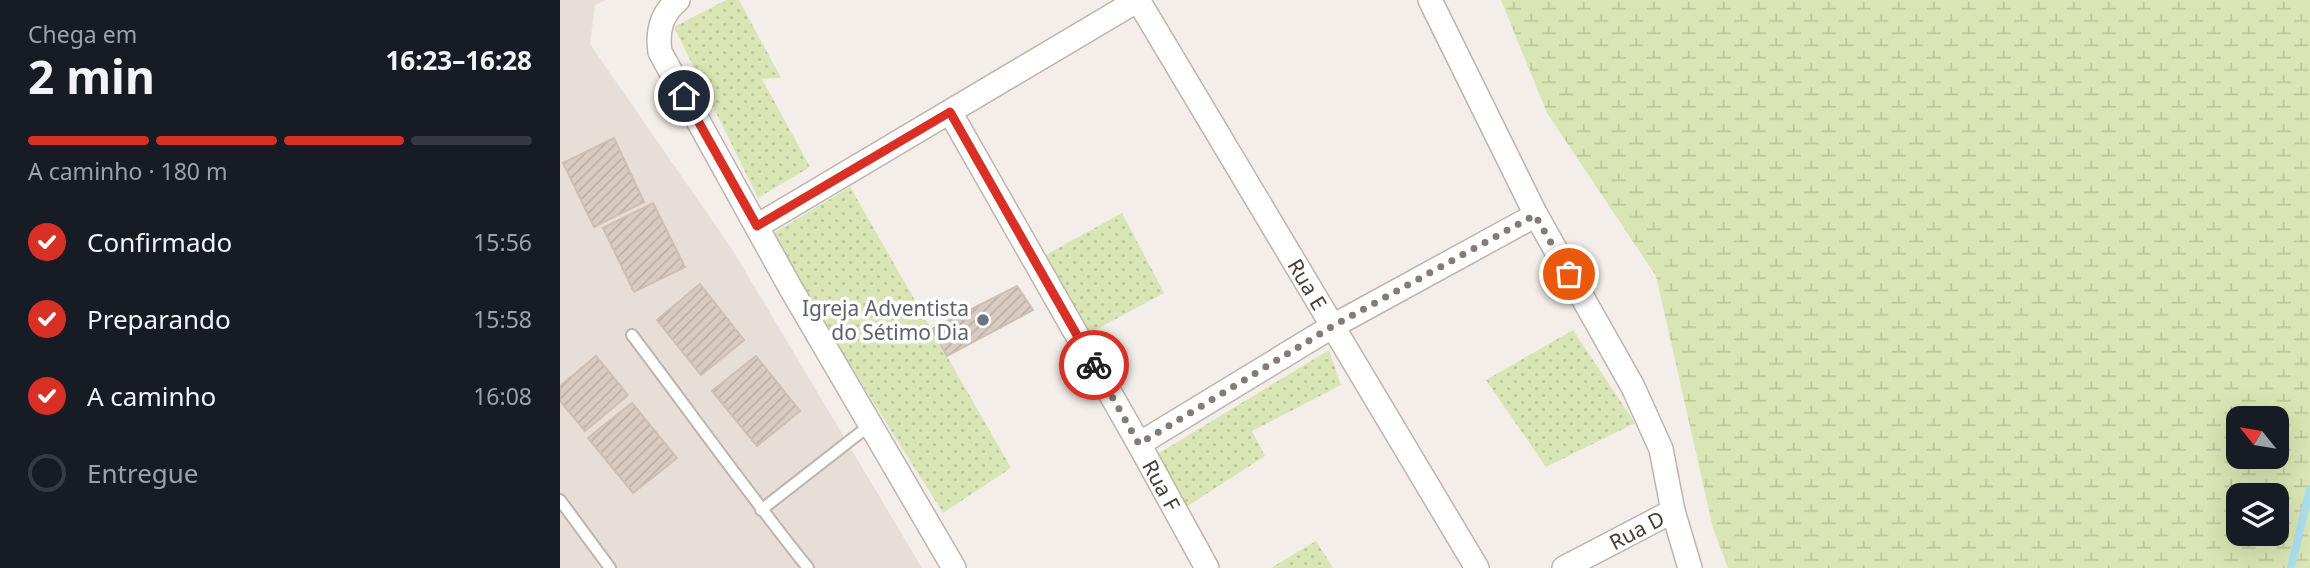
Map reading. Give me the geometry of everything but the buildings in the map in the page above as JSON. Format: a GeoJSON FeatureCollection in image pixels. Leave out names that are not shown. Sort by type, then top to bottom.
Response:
{"type":"FeatureCollection","features":[{"type":"Feature","properties":{"kind":"street"},"geometry":{"type":"LineString","coordinates":[[678,0],[669,7],[661,21],[658,37],[660,52],[870,425],[954,568]]}},
{"type":"Feature","properties":{"kind":"street"},"geometry":{"type":"LineString","coordinates":[[757,226],[1138,0]]}},
{"type":"Feature","properties":{"kind":"street","name":"Rua E"},"geometry":{"type":"LineString","coordinates":[[1138,0],[1477,568]]}},
{"type":"Feature","properties":{"kind":"street"},"geometry":{"type":"LineString","coordinates":[[1430,0],[1535,215],[1633,387],[1661,449],[1673,511],[1690,568]]}},
{"type":"Feature","properties":{"kind":"street","name":"Rua F"},"geometry":{"type":"LineString","coordinates":[[950,112],[1207,568]]}},
{"type":"Feature","properties":{"kind":"street"},"geometry":{"type":"LineString","coordinates":[[1139,444],[1333,326],[1535,215]]}},
{"type":"Feature","properties":{"kind":"street","name":"Rua D"},"geometry":{"type":"LineString","coordinates":[[1564,568],[1673,511]]}},
{"type":"Feature","properties":{"kind":"lane"},"geometry":{"type":"LineString","coordinates":[[632,335],[761,510],[808,568]]}},
{"type":"Feature","properties":{"kind":"lane"},"geometry":{"type":"LineString","coordinates":[[761,510],[870,425]]}},
{"type":"Feature","properties":{"kind":"lane"},"geometry":{"type":"LineString","coordinates":[[560,500],[610,568]]}},
{"type":"Feature","properties":{"kind":"shaded area"},"geometry":{"type":"Polygon","coordinates":[[[560,0],[606,0],[595,5],[590,44],[732,249],[922,568],[560,568],[560,0]]]}},
{"type":"Feature","properties":{"kind":"green space"},"geometry":{"type":"Polygon","coordinates":[[[726,0],[739,0],[781,78],[762,79],[810,167],[758,198],[674,27],[726,0]]]}},
{"type":"Feature","properties":{"kind":"green space"},"geometry":{"type":"Polygon","coordinates":[[[1501,0],[2310,0],[2310,568],[1728,568],[1713,528],[1656,276],[1547,113],[1501,0]]]}},
{"type":"Feature","properties":{"kind":"green space"},"geometry":{"type":"Polygon","coordinates":[[[850,187],[1011,468],[943,513],[769,236],[850,187]]]}},
{"type":"Feature","properties":{"kind":"green space"},"geometry":{"type":"Polygon","coordinates":[[[1122,213],[1164,293],[1084,336],[1042,257],[1122,213]]]}},
{"type":"Feature","properties":{"kind":"green space"},"geometry":{"type":"Polygon","coordinates":[[[1573,330],[1635,423],[1546,467],[1486,380],[1573,330]]]}},
{"type":"Feature","properties":{"kind":"green space"},"geometry":{"type":"Polygon","coordinates":[[[1329,350],[1341,385],[1252,431],[1265,456],[1186,507],[1156,455],[1329,350]]]}},
{"type":"Feature","properties":{"kind":"green space"},"geometry":{"type":"Polygon","coordinates":[[[1316,541],[1333,568],[1271,568],[1316,541]]]}},
{"type":"Feature","properties":{"kind":"waterway"},"geometry":{"type":"LineString","coordinates":[[2291,568],[2310,489]]}},
{"type":"Feature","properties":{"kind":"way so far"},"geometry":{"type":"LineString","coordinates":[[1094,365],[1139,444],[1333,326],[1535,215],[1569,274]]}},
{"type":"Feature","properties":{"kind":"place","name":"Igreja Adventista do Sétimo Dia"},"geometry":{"type":"Point","coordinates":[983,320]}},
{"type":"Feature","properties":{"kind":"route"},"geometry":{"type":"LineString","coordinates":[[684,96],[757,226],[950,112],[1094,365]]}}]}
